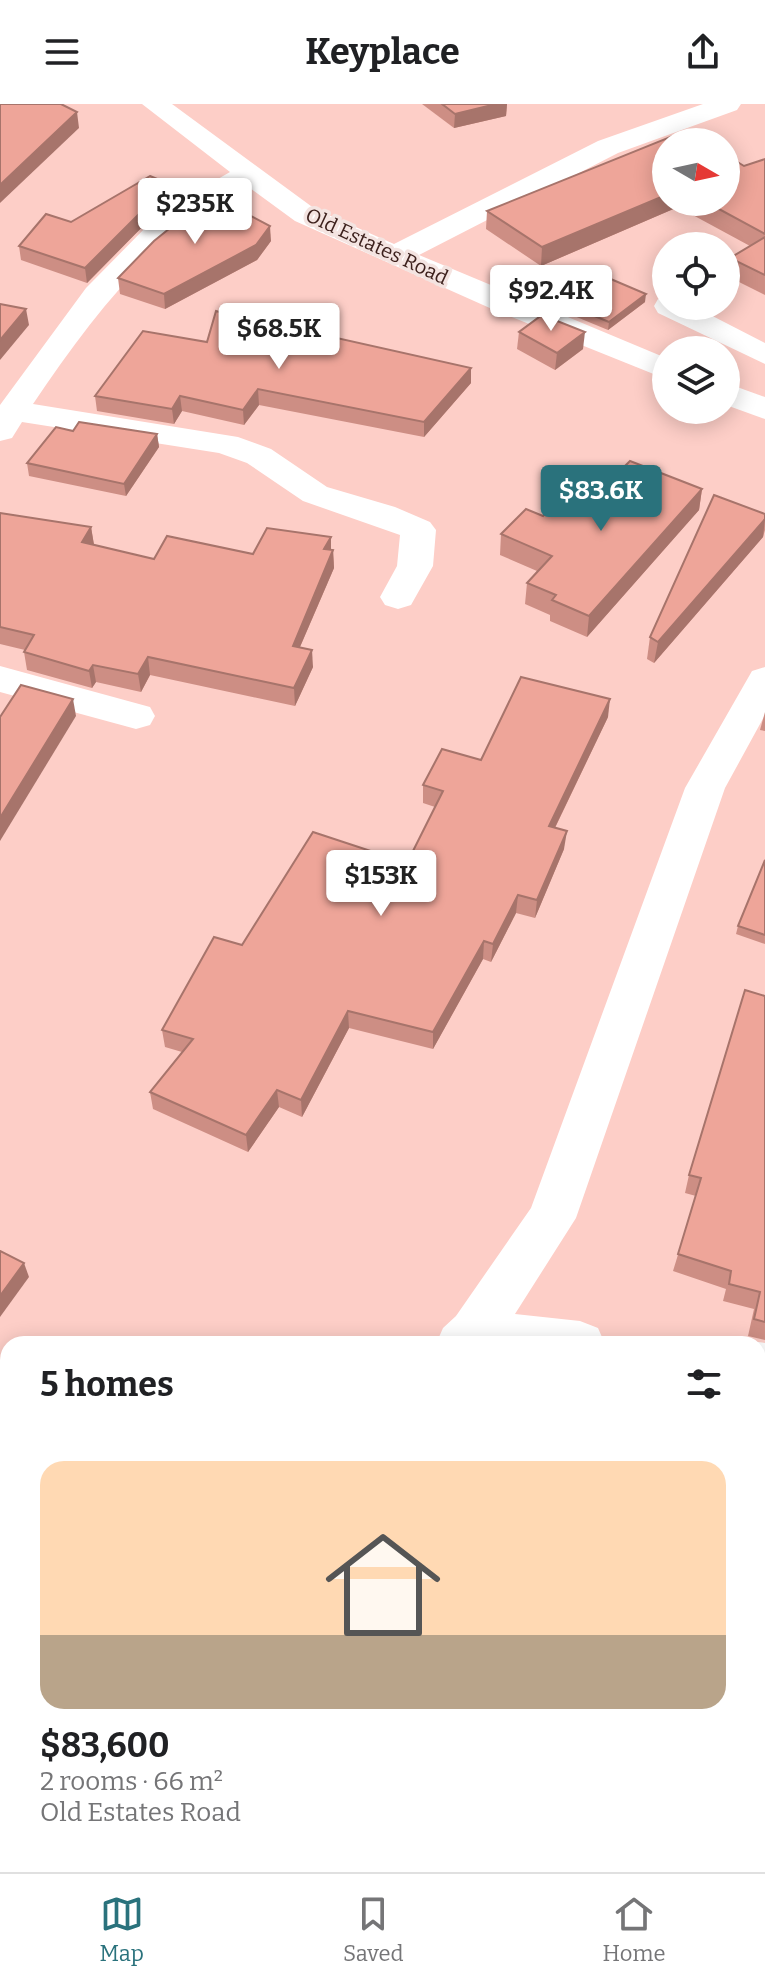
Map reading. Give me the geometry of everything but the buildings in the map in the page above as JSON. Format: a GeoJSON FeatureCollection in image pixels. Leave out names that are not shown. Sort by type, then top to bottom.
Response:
{"type":"FeatureCollection","features":[{"type":"Feature","properties":{"kind":"street","name":"Old Estates Road"},"geometry":{"type":"LineString","coordinates":[[155,104],[305,215],[503,303],[652,363]]}},
{"type":"Feature","properties":{"kind":"street"},"geometry":{"type":"LineString","coordinates":[[395,255],[608,147],[728,104]]}},
{"type":"Feature","properties":{"kind":"street"},"geometry":{"type":"LineString","coordinates":[[248,174],[208,193],[151,234],[101,286],[6,421],[226,444],[259,456],[315,494],[383,515],[418,530],[415,566],[398,597]]}},
{"type":"Feature","properties":{"kind":"street"},"geometry":{"type":"LineString","coordinates":[[697,320],[765,355]]}},
{"type":"Feature","properties":{"kind":"street"},"geometry":{"type":"LineString","coordinates":[[0,679],[136,716]]}},
{"type":"Feature","properties":{"kind":"street"},"geometry":{"type":"LineString","coordinates":[[468,1336],[552,1218],[705,788],[765,680]]}}]}
